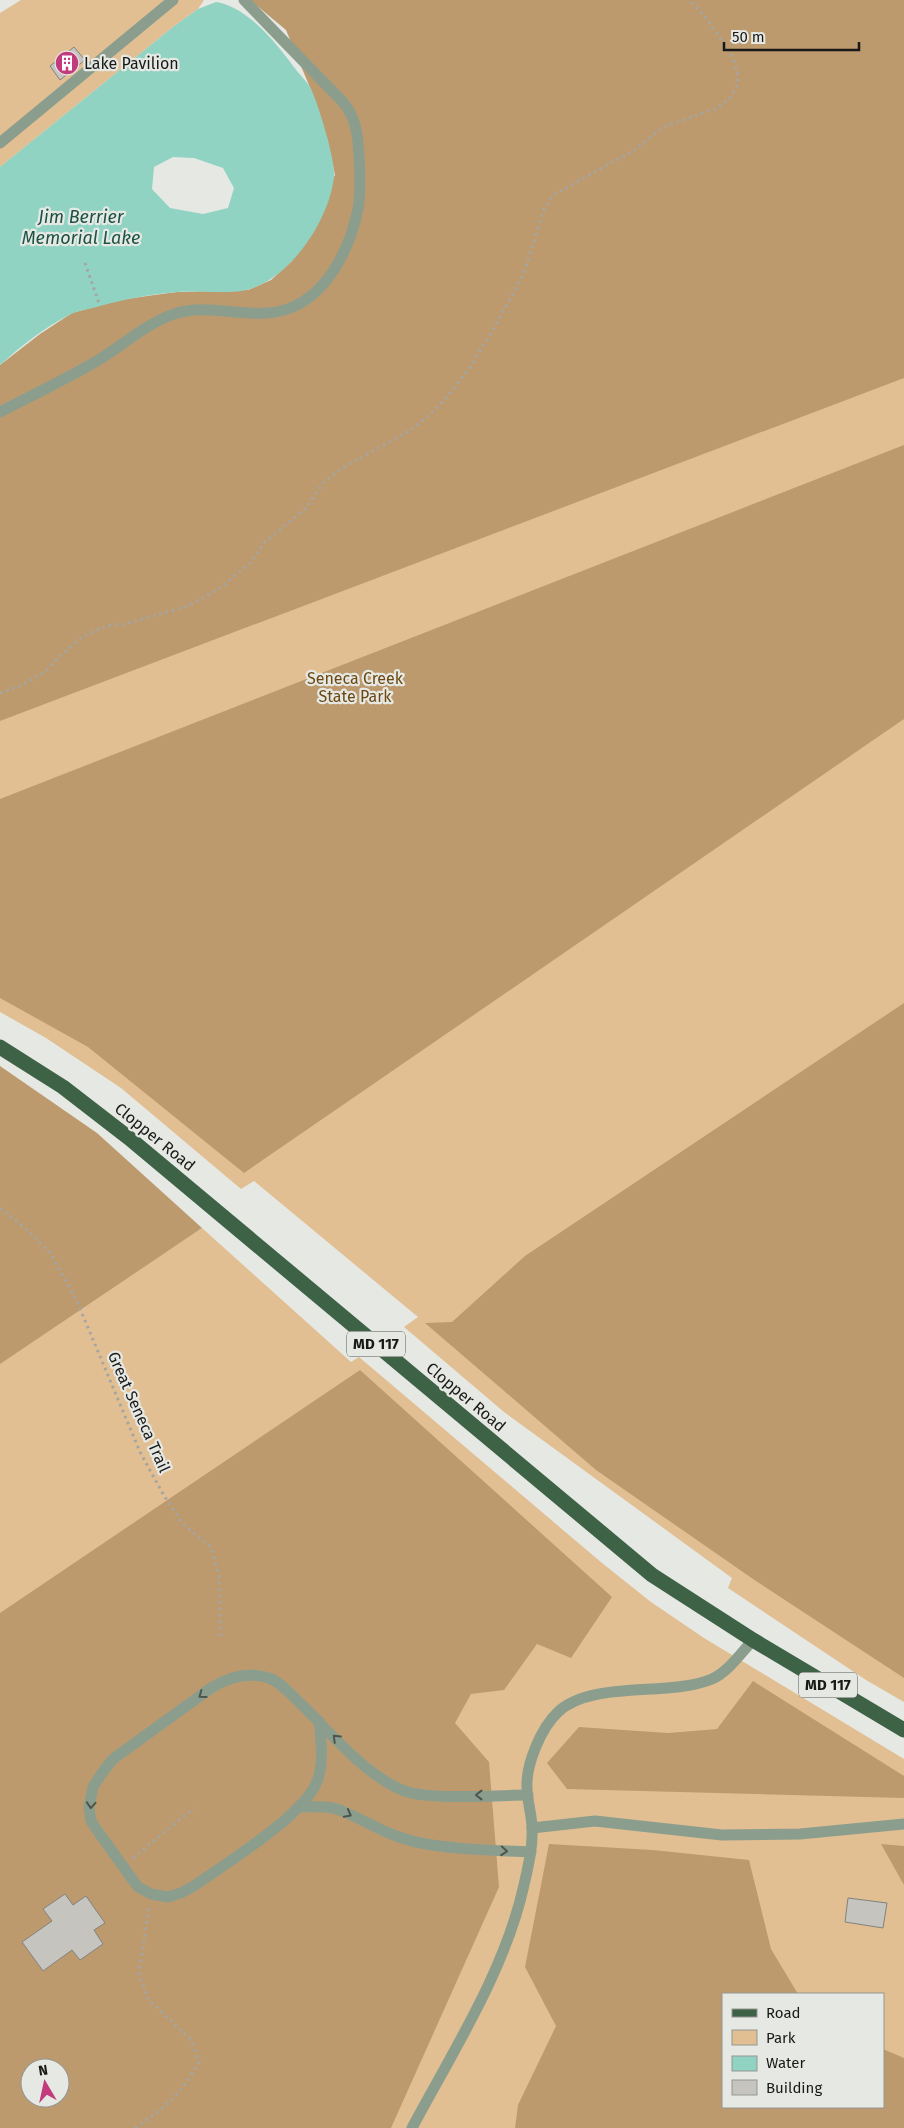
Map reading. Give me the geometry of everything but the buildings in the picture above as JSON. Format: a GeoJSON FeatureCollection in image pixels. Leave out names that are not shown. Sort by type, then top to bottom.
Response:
{"type":"FeatureCollection","features":[{"type":"Feature","properties":{"kind":"main road","name":"Clopper Road"},"geometry":{"type":"LineString","coordinates":[[0,1047],[63,1086],[129,1138],[652,1575],[753,1640],[904,1730]]}},
{"type":"Feature","properties":{"kind":"lane"},"geometry":{"type":"LineString","coordinates":[[0,143],[173,0]]}},
{"type":"Feature","properties":{"kind":"lane"},"geometry":{"type":"LineString","coordinates":[[0,412],[62,381],[99,359],[137,332],[171,315],[192,309],[238,314],[267,313],[297,305],[321,288],[336,266],[350,238],[358,209],[360,183],[357,131],[344,103],[244,0]]}},
{"type":"Feature","properties":{"kind":"lane"},"geometry":{"type":"LineString","coordinates":[[412,2128],[484,1993],[500,1957],[524,1886],[530,1852],[532,1828],[528,1795],[528,1768],[536,1746],[558,1712],[575,1701],[601,1694],[680,1686],[713,1678],[728,1667],[753,1640]]}},
{"type":"Feature","properties":{"kind":"lane"},"geometry":{"type":"LineString","coordinates":[[319,1721],[322,1752],[318,1779],[309,1797],[293,1814],[181,1894],[168,1897],[151,1894],[138,1887],[91,1821],[89,1807],[93,1787],[113,1759],[211,1688],[224,1680],[238,1676],[269,1678],[279,1684],[319,1721],[367,1767],[384,1781],[404,1791],[428,1796],[528,1795]]}},
{"type":"Feature","properties":{"kind":"lane"},"geometry":{"type":"LineString","coordinates":[[300,1807],[341,1810],[390,1835],[416,1842],[444,1847],[530,1852]]}},
{"type":"Feature","properties":{"kind":"lane"},"geometry":{"type":"LineString","coordinates":[[532,1828],[596,1821],[722,1835],[800,1834],[904,1824]]}},
{"type":"Feature","properties":{"kind":"path"},"geometry":{"type":"LineString","coordinates":[[0,693],[23,685],[46,671],[82,636],[106,626],[124,624],[188,606],[220,588],[249,564],[264,543],[307,507],[324,482],[342,468],[411,430],[438,406],[470,368],[502,314],[524,273],[544,209],[553,195],[633,151],[663,127],[715,110],[729,99],[738,84],[738,76],[733,58],[709,22],[690,0]]}},
{"type":"Feature","properties":{"kind":"path"},"geometry":{"type":"LineString","coordinates":[[86,263],[100,306]]}},
{"type":"Feature","properties":{"kind":"path","name":"Great Seneca Trail"},"geometry":{"type":"LineString","coordinates":[[0,1208],[30,1232],[50,1253],[76,1299],[144,1460],[183,1524],[211,1547],[219,1576],[222,1638]]}},
{"type":"Feature","properties":{"kind":"path"},"geometry":{"type":"LineString","coordinates":[[123,1866],[194,1808]]}},
{"type":"Feature","properties":{"kind":"path"},"geometry":{"type":"LineString","coordinates":[[135,2128],[167,2106],[184,2087],[198,2062],[191,2040],[148,1999],[139,1974],[151,1894]]}},
{"type":"Feature","properties":{"kind":"green space"},"geometry":{"type":"Polygon","coordinates":[[[21,0],[204,0],[198,9],[173,27],[0,167],[0,13],[21,0]]]}},
{"type":"Feature","properties":{"kind":"green space"},"geometry":{"type":"Polygon","coordinates":[[[250,0],[904,0],[904,378],[0,721],[0,365],[40,334],[72,313],[120,300],[154,295],[177,292],[248,290],[271,280],[292,261],[335,175],[327,138],[311,90],[286,30],[250,0]]]}},
{"type":"Feature","properties":{"kind":"green space","name":"Seneca Creek State Park"},"geometry":{"type":"Polygon","coordinates":[[[904,0],[904,1702],[866,1680],[728,1588],[732,1578],[504,1412],[404,1327],[418,1317],[254,1181],[241,1189],[121,1088],[46,1038],[0,1012],[0,425],[904,0]]]}},
{"type":"Feature","properties":{"kind":"green space"},"geometry":{"type":"Polygon","coordinates":[[[904,445],[904,719],[244,1173],[88,1047],[0,998],[0,799],[904,445]]]}},
{"type":"Feature","properties":{"kind":"green space"},"geometry":{"type":"Polygon","coordinates":[[[904,1003],[904,1678],[753,1579],[596,1470],[425,1323],[452,1322],[525,1256],[904,1003]]]}},
{"type":"Feature","properties":{"kind":"green space"},"geometry":{"type":"Polygon","coordinates":[[[0,1066],[97,1133],[202,1228],[0,1364],[0,1066]]]}},
{"type":"Feature","properties":{"kind":"green space"},"geometry":{"type":"Polygon","coordinates":[[[202,1228],[351,1362],[359,1357],[602,1563],[651,1602],[704,1638],[904,1759],[904,2128],[0,2128],[0,1362],[202,1228]]]}},
{"type":"Feature","properties":{"kind":"green space"},"geometry":{"type":"Polygon","coordinates":[[[360,1370],[612,1597],[571,1658],[537,1644],[504,1690],[471,1694],[455,1723],[489,1762],[499,1887],[391,2128],[0,2128],[0,1613],[360,1370]]]}},
{"type":"Feature","properties":{"kind":"green space"},"geometry":{"type":"Polygon","coordinates":[[[753,1681],[904,1776],[904,1798],[567,1789],[547,1763],[579,1727],[668,1733],[717,1729],[753,1681]]]}},
{"type":"Feature","properties":{"kind":"green space"},"geometry":{"type":"Polygon","coordinates":[[[549,1844],[653,1850],[749,1860],[771,1949],[797,1993],[722,1993],[722,2108],[884,2108],[884,2049],[904,2058],[904,2128],[515,2128],[518,2105],[556,2026],[525,1967],[549,1844]]]}},
{"type":"Feature","properties":{"kind":"green space"},"geometry":{"type":"Polygon","coordinates":[[[881,1844],[904,1846],[904,1885],[881,1844]]]}},
{"type":"Feature","properties":{"kind":"water","name":"Jim Berrier Memorial Lake"},"geometry":{"type":"Polygon","coordinates":[[[216,2],[240,11],[262,29],[311,89],[326,133],[334,169],[331,194],[316,228],[294,259],[280,272],[250,289],[234,292],[158,294],[78,311],[43,331],[0,365],[0,167],[173,27],[198,9],[216,2]],[[173,157],[154,167],[152,189],[170,208],[203,214],[228,208],[234,188],[223,168],[194,158],[173,157]]]}},
{"type":"Feature","properties":{"kind":"place","name":"Lake Pavilion"},"geometry":{"type":"Point","coordinates":[67,63]}}]}
